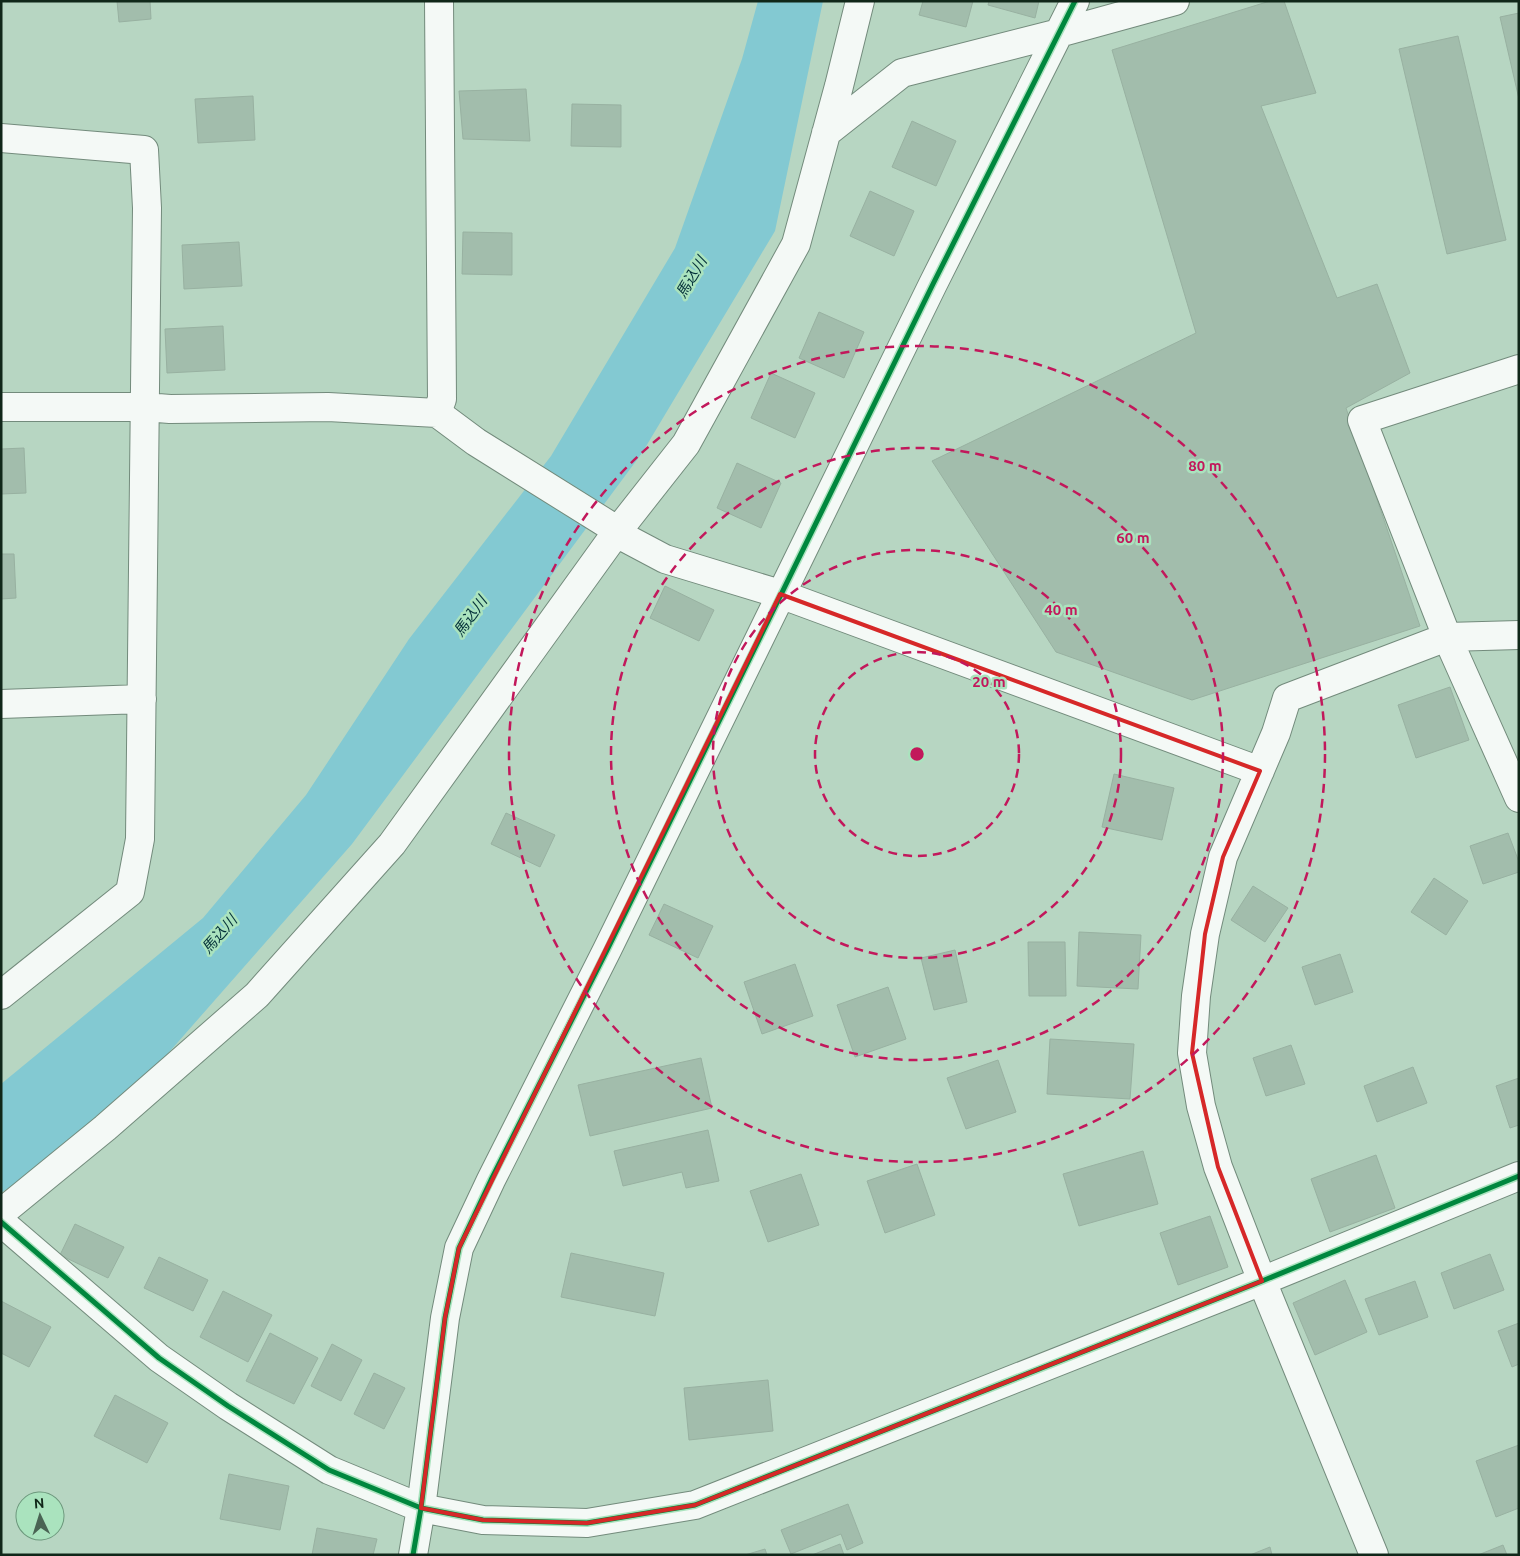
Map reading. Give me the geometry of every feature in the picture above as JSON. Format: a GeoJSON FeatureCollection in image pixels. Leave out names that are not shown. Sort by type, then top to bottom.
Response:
{"type":"FeatureCollection","features":[{"type":"Feature","properties":{"kind":"street"},"geometry":{"type":"LineString","coordinates":[[437,413],[442,399],[439,1]]}},
{"type":"Feature","properties":{"kind":"street"},"geometry":{"type":"LineString","coordinates":[[1,1213],[105,1128],[257,995],[392,844],[614,530],[686,444],[796,244],[860,1]]}},
{"type":"Feature","properties":{"kind":"street"},"geometry":{"type":"LineString","coordinates":[[413,1555],[421,1508],[445,1318],[459,1248],[491,1180],[608,950],[780,594],[933,284],[1075,1]]}},
{"type":"Feature","properties":{"kind":"street"},"geometry":{"type":"LineString","coordinates":[[826,133],[902,73],[1059,34],[1176,1]]}},
{"type":"Feature","properties":{"kind":"street"},"geometry":{"type":"LineString","coordinates":[[1,138],[144,150],[147,208],[140,839],[130,892],[1,994]]}},
{"type":"Feature","properties":{"kind":"street"},"geometry":{"type":"LineString","coordinates":[[1519,370],[1362,420],[1447,637],[1519,798]]}},
{"type":"Feature","properties":{"kind":"street"},"geometry":{"type":"LineString","coordinates":[[1,407],[145,407],[170,409],[328,407],[437,413],[476,442],[614,530],[665,559],[780,594],[1260,771]]}},
{"type":"Feature","properties":{"kind":"street"},"geometry":{"type":"LineString","coordinates":[[1374,1555],[1262,1281],[1218,1167],[1201,1106],[1192,1053],[1196,996],[1204,943],[1223,857],[1276,733],[1287,698],[1447,637],[1519,636]]}},
{"type":"Feature","properties":{"kind":"street"},"geometry":{"type":"LineString","coordinates":[[1,704],[142,699]]}},
{"type":"Feature","properties":{"kind":"street"},"geometry":{"type":"LineString","coordinates":[[1,1222],[159,1358],[228,1406],[329,1470],[421,1508],[484,1520],[587,1523],[695,1505],[1262,1281],[1519,1176]]}},
{"type":"Feature","properties":{"kind":"highlighted area"},"geometry":{"type":"Polygon","coordinates":[[[780,594],[1260,771],[1223,857],[1205,934],[1192,1053],[1218,1167],[1262,1281],[695,1505],[587,1523],[483,1520],[421,1508],[445,1318],[459,1248],[780,594]]]}},
{"type":"Feature","properties":{"kind":"water","name":"馬込川"},"geometry":{"type":"Polygon","coordinates":[[[758,1],[823,1],[775,231],[642,453],[352,844],[113,1116],[1,1193],[1,1084],[203,918],[306,795],[409,639],[551,456],[675,248],[742,59],[758,1]]]}},
{"type":"Feature","properties":{"kind":"building"},"geometry":{"type":"Polygon","coordinates":[[[117,1],[150,1],[151,19],[119,22],[117,1]]]}},
{"type":"Feature","properties":{"kind":"building"},"geometry":{"type":"Polygon","coordinates":[[[923,1],[973,1],[966,27],[919,15],[923,1]]]}},
{"type":"Feature","properties":{"kind":"building"},"geometry":{"type":"Polygon","coordinates":[[[989,1],[1039,1],[1035,18],[988,5],[989,1]]]}},
{"type":"Feature","properties":{"kind":"building"},"geometry":{"type":"Polygon","coordinates":[[[1270,1],[1284,1],[1316,93],[1261,106],[1337,298],[1377,284],[1410,373],[1346,408],[1420,626],[1192,700],[1056,652],[932,461],[1196,333],[1112,50],[1270,1]]]}},
{"type":"Feature","properties":{"kind":"building"},"geometry":{"type":"Polygon","coordinates":[[[1519,13],[1519,99],[1500,17],[1519,13]]]}},
{"type":"Feature","properties":{"kind":"building"},"geometry":{"type":"Polygon","coordinates":[[[1458,36],[1506,240],[1447,254],[1399,49],[1458,36]]]}},
{"type":"Feature","properties":{"kind":"building"},"geometry":{"type":"Polygon","coordinates":[[[526,89],[530,141],[463,139],[459,91],[526,89]]]}},
{"type":"Feature","properties":{"kind":"building"},"geometry":{"type":"Polygon","coordinates":[[[253,96],[255,140],[198,143],[195,99],[253,96]]]}},
{"type":"Feature","properties":{"kind":"building"},"geometry":{"type":"Polygon","coordinates":[[[572,104],[621,105],[621,147],[571,146],[572,104]]]}},
{"type":"Feature","properties":{"kind":"building"},"geometry":{"type":"Polygon","coordinates":[[[912,121],[956,141],[936,186],[892,167],[912,121]]]}},
{"type":"Feature","properties":{"kind":"building"},"geometry":{"type":"Polygon","coordinates":[[[870,191],[914,211],[894,256],[850,236],[870,191]]]}},
{"type":"Feature","properties":{"kind":"building"},"geometry":{"type":"Polygon","coordinates":[[[463,232],[512,233],[512,275],[462,274],[463,232]]]}},
{"type":"Feature","properties":{"kind":"building"},"geometry":{"type":"Polygon","coordinates":[[[239,242],[242,286],[184,289],[182,245],[239,242]]]}},
{"type":"Feature","properties":{"kind":"building"},"geometry":{"type":"Polygon","coordinates":[[[819,312],[864,332],[844,378],[799,358],[819,312]]]}},
{"type":"Feature","properties":{"kind":"building"},"geometry":{"type":"Polygon","coordinates":[[[223,326],[225,370],[167,373],[165,329],[223,326]]]}},
{"type":"Feature","properties":{"kind":"building"},"geometry":{"type":"Polygon","coordinates":[[[771,373],[815,393],[795,438],[751,418],[771,373]]]}},
{"type":"Feature","properties":{"kind":"building"},"geometry":{"type":"Polygon","coordinates":[[[24,448],[26,493],[1,494],[1,449],[24,448]]]}},
{"type":"Feature","properties":{"kind":"building"},"geometry":{"type":"Polygon","coordinates":[[[737,463],[781,483],[761,528],[717,508],[737,463]]]}},
{"type":"Feature","properties":{"kind":"building"},"geometry":{"type":"Polygon","coordinates":[[[1,554],[14,554],[16,598],[1,599],[1,554]]]}},
{"type":"Feature","properties":{"kind":"building"},"geometry":{"type":"Polygon","coordinates":[[[665,586],[714,610],[699,641],[650,618],[665,586]]]}},
{"type":"Feature","properties":{"kind":"building"},"geometry":{"type":"Polygon","coordinates":[[[1450,687],[1469,740],[1416,758],[1398,705],[1450,687]]]}},
{"type":"Feature","properties":{"kind":"building"},"geometry":{"type":"Polygon","coordinates":[[[1114,774],[1174,788],[1162,840],[1102,827],[1114,774]]]}},
{"type":"Feature","properties":{"kind":"building"},"geometry":{"type":"Polygon","coordinates":[[[506,813],[555,835],[540,867],[491,844],[506,813]]]}},
{"type":"Feature","properties":{"kind":"building"},"geometry":{"type":"Polygon","coordinates":[[[1508,833],[1519,862],[1519,872],[1483,884],[1470,846],[1508,833]]]}},
{"type":"Feature","properties":{"kind":"building"},"geometry":{"type":"Polygon","coordinates":[[[1434,878],[1468,901],[1446,935],[1411,912],[1434,878]]]}},
{"type":"Feature","properties":{"kind":"building"},"geometry":{"type":"Polygon","coordinates":[[[1253,886],[1288,908],[1265,942],[1231,920],[1253,886]]]}},
{"type":"Feature","properties":{"kind":"building"},"geometry":{"type":"Polygon","coordinates":[[[664,904],[713,926],[698,958],[649,935],[664,904]]]}},
{"type":"Feature","properties":{"kind":"building"},"geometry":{"type":"Polygon","coordinates":[[[1079,932],[1141,935],[1138,989],[1077,986],[1079,932]]]}},
{"type":"Feature","properties":{"kind":"building"},"geometry":{"type":"Polygon","coordinates":[[[1028,942],[1065,942],[1066,996],[1029,996],[1028,942]]]}},
{"type":"Feature","properties":{"kind":"building"},"geometry":{"type":"Polygon","coordinates":[[[955,950],[967,1002],[934,1010],[921,958],[955,950]]]}},
{"type":"Feature","properties":{"kind":"building"},"geometry":{"type":"Polygon","coordinates":[[[1340,954],[1353,992],[1315,1005],[1302,967],[1340,954]]]}},
{"type":"Feature","properties":{"kind":"building"},"geometry":{"type":"Polygon","coordinates":[[[795,964],[813,1016],[762,1034],[744,982],[795,964]]]}},
{"type":"Feature","properties":{"kind":"building"},"geometry":{"type":"Polygon","coordinates":[[[888,987],[906,1039],[855,1057],[837,1005],[888,987]]]}},
{"type":"Feature","properties":{"kind":"building"},"geometry":{"type":"Polygon","coordinates":[[[1050,1039],[1134,1044],[1130,1099],[1047,1094],[1050,1039]]]}},
{"type":"Feature","properties":{"kind":"building"},"geometry":{"type":"Polygon","coordinates":[[[1291,1045],[1305,1084],[1266,1096],[1253,1058],[1291,1045]]]}},
{"type":"Feature","properties":{"kind":"building"},"geometry":{"type":"Polygon","coordinates":[[[701,1058],[712,1108],[590,1136],[578,1085],[701,1058]]]}},
{"type":"Feature","properties":{"kind":"building"},"geometry":{"type":"Polygon","coordinates":[[[998,1060],[1016,1112],[966,1129],[947,1078],[998,1060]]]}},
{"type":"Feature","properties":{"kind":"building"},"geometry":{"type":"Polygon","coordinates":[[[1413,1067],[1427,1103],[1377,1122],[1364,1086],[1413,1067]]]}},
{"type":"Feature","properties":{"kind":"building"},"geometry":{"type":"Polygon","coordinates":[[[1519,1078],[1519,1125],[1510,1128],[1496,1086],[1519,1078]]]}},
{"type":"Feature","properties":{"kind":"building"},"geometry":{"type":"Polygon","coordinates":[[[708,1130],[719,1181],[686,1188],[682,1172],[623,1186],[614,1151],[708,1130]]]}},
{"type":"Feature","properties":{"kind":"building"},"geometry":{"type":"Polygon","coordinates":[[[1143,1151],[1158,1204],[1079,1226],[1063,1174],[1143,1151]]]}},
{"type":"Feature","properties":{"kind":"building"},"geometry":{"type":"Polygon","coordinates":[[[1376,1155],[1395,1208],[1330,1232],[1311,1179],[1376,1155]]]}},
{"type":"Feature","properties":{"kind":"building"},"geometry":{"type":"Polygon","coordinates":[[[917,1164],[935,1215],[885,1233],[867,1181],[917,1164]]]}},
{"type":"Feature","properties":{"kind":"building"},"geometry":{"type":"Polygon","coordinates":[[[801,1174],[819,1225],[768,1242],[750,1191],[801,1174]]]}},
{"type":"Feature","properties":{"kind":"building"},"geometry":{"type":"Polygon","coordinates":[[[1210,1216],[1228,1267],[1178,1285],[1160,1233],[1210,1216]]]}},
{"type":"Feature","properties":{"kind":"building"},"geometry":{"type":"Polygon","coordinates":[[[75,1224],[124,1247],[108,1278],[60,1255],[75,1224]]]}},
{"type":"Feature","properties":{"kind":"building"},"geometry":{"type":"Polygon","coordinates":[[[571,1253],[664,1273],[655,1316],[561,1297],[571,1253]]]}},
{"type":"Feature","properties":{"kind":"building"},"geometry":{"type":"Polygon","coordinates":[[[1490,1254],[1504,1290],[1454,1309],[1441,1273],[1490,1254]]]}},
{"type":"Feature","properties":{"kind":"building"},"geometry":{"type":"Polygon","coordinates":[[[159,1257],[208,1280],[193,1311],[144,1288],[159,1257]]]}},
{"type":"Feature","properties":{"kind":"building"},"geometry":{"type":"Polygon","coordinates":[[[1345,1280],[1367,1332],[1315,1355],[1293,1303],[1345,1280]]]}},
{"type":"Feature","properties":{"kind":"building"},"geometry":{"type":"Polygon","coordinates":[[[1415,1281],[1428,1317],[1379,1335],[1365,1299],[1415,1281]]]}},
{"type":"Feature","properties":{"kind":"building"},"geometry":{"type":"Polygon","coordinates":[[[223,1291],[272,1315],[248,1362],[200,1337],[223,1291]]]}},
{"type":"Feature","properties":{"kind":"building"},"geometry":{"type":"Polygon","coordinates":[[[1,1301],[51,1327],[29,1367],[1,1353],[1,1301]]]}},
{"type":"Feature","properties":{"kind":"building"},"geometry":{"type":"Polygon","coordinates":[[[1519,1323],[1519,1364],[1512,1367],[1498,1331],[1519,1323]]]}},
{"type":"Feature","properties":{"kind":"building"},"geometry":{"type":"Polygon","coordinates":[[[270,1333],[318,1358],[294,1404],[246,1381],[270,1333]]]}},
{"type":"Feature","properties":{"kind":"building"},"geometry":{"type":"Polygon","coordinates":[[[332,1344],[362,1360],[341,1401],[311,1386],[332,1344]]]}},
{"type":"Feature","properties":{"kind":"building"},"geometry":{"type":"Polygon","coordinates":[[[374,1373],[405,1388],[384,1429],[354,1414],[374,1373]]]}},
{"type":"Feature","properties":{"kind":"building"},"geometry":{"type":"Polygon","coordinates":[[[768,1380],[773,1431],[689,1440],[684,1388],[768,1380]]]}},
{"type":"Feature","properties":{"kind":"building"},"geometry":{"type":"Polygon","coordinates":[[[115,1395],[168,1423],[147,1463],[94,1436],[115,1395]]]}},
{"type":"Feature","properties":{"kind":"building"},"geometry":{"type":"Polygon","coordinates":[[[1519,1445],[1519,1508],[1496,1517],[1476,1461],[1519,1445]]]}},
{"type":"Feature","properties":{"kind":"building"},"geometry":{"type":"Polygon","coordinates":[[[229,1474],[289,1486],[280,1530],[220,1519],[229,1474]]]}},
{"type":"Feature","properties":{"kind":"building"},"geometry":{"type":"Polygon","coordinates":[[[848,1504],[863,1543],[847,1550],[841,1534],[791,1554],[781,1530],[848,1504]]]}},
{"type":"Feature","properties":{"kind":"building"},"geometry":{"type":"Polygon","coordinates":[[[317,1528],[377,1539],[373,1555],[312,1555],[317,1528]]]}},
{"type":"Feature","properties":{"kind":"building"},"geometry":{"type":"Polygon","coordinates":[[[840,1544],[844,1555],[812,1555],[840,1544]]]}},
{"type":"Feature","properties":{"kind":"building"},"geometry":{"type":"Polygon","coordinates":[[[1503,1545],[1507,1555],[1478,1555],[1503,1545]]]}},
{"type":"Feature","properties":{"kind":"building"},"geometry":{"type":"Polygon","coordinates":[[[1270,1547],[1272,1555],[1250,1555],[1270,1547]]]}},
{"type":"Feature","properties":{"kind":"building"},"geometry":{"type":"Polygon","coordinates":[[[765,1549],[767,1555],[745,1555],[765,1549]]]}},
{"type":"Feature","properties":{"kind":"cycle path"},"geometry":{"type":"LineString","coordinates":[[413,1555],[421,1508],[445,1318],[459,1248],[933,284],[1075,1]]}},
{"type":"Feature","properties":{"kind":"cycle path"},"geometry":{"type":"LineString","coordinates":[[1,1222],[159,1358],[228,1406],[329,1470],[421,1508],[483,1520],[587,1523],[695,1505],[1262,1281],[1519,1176]]}}]}
